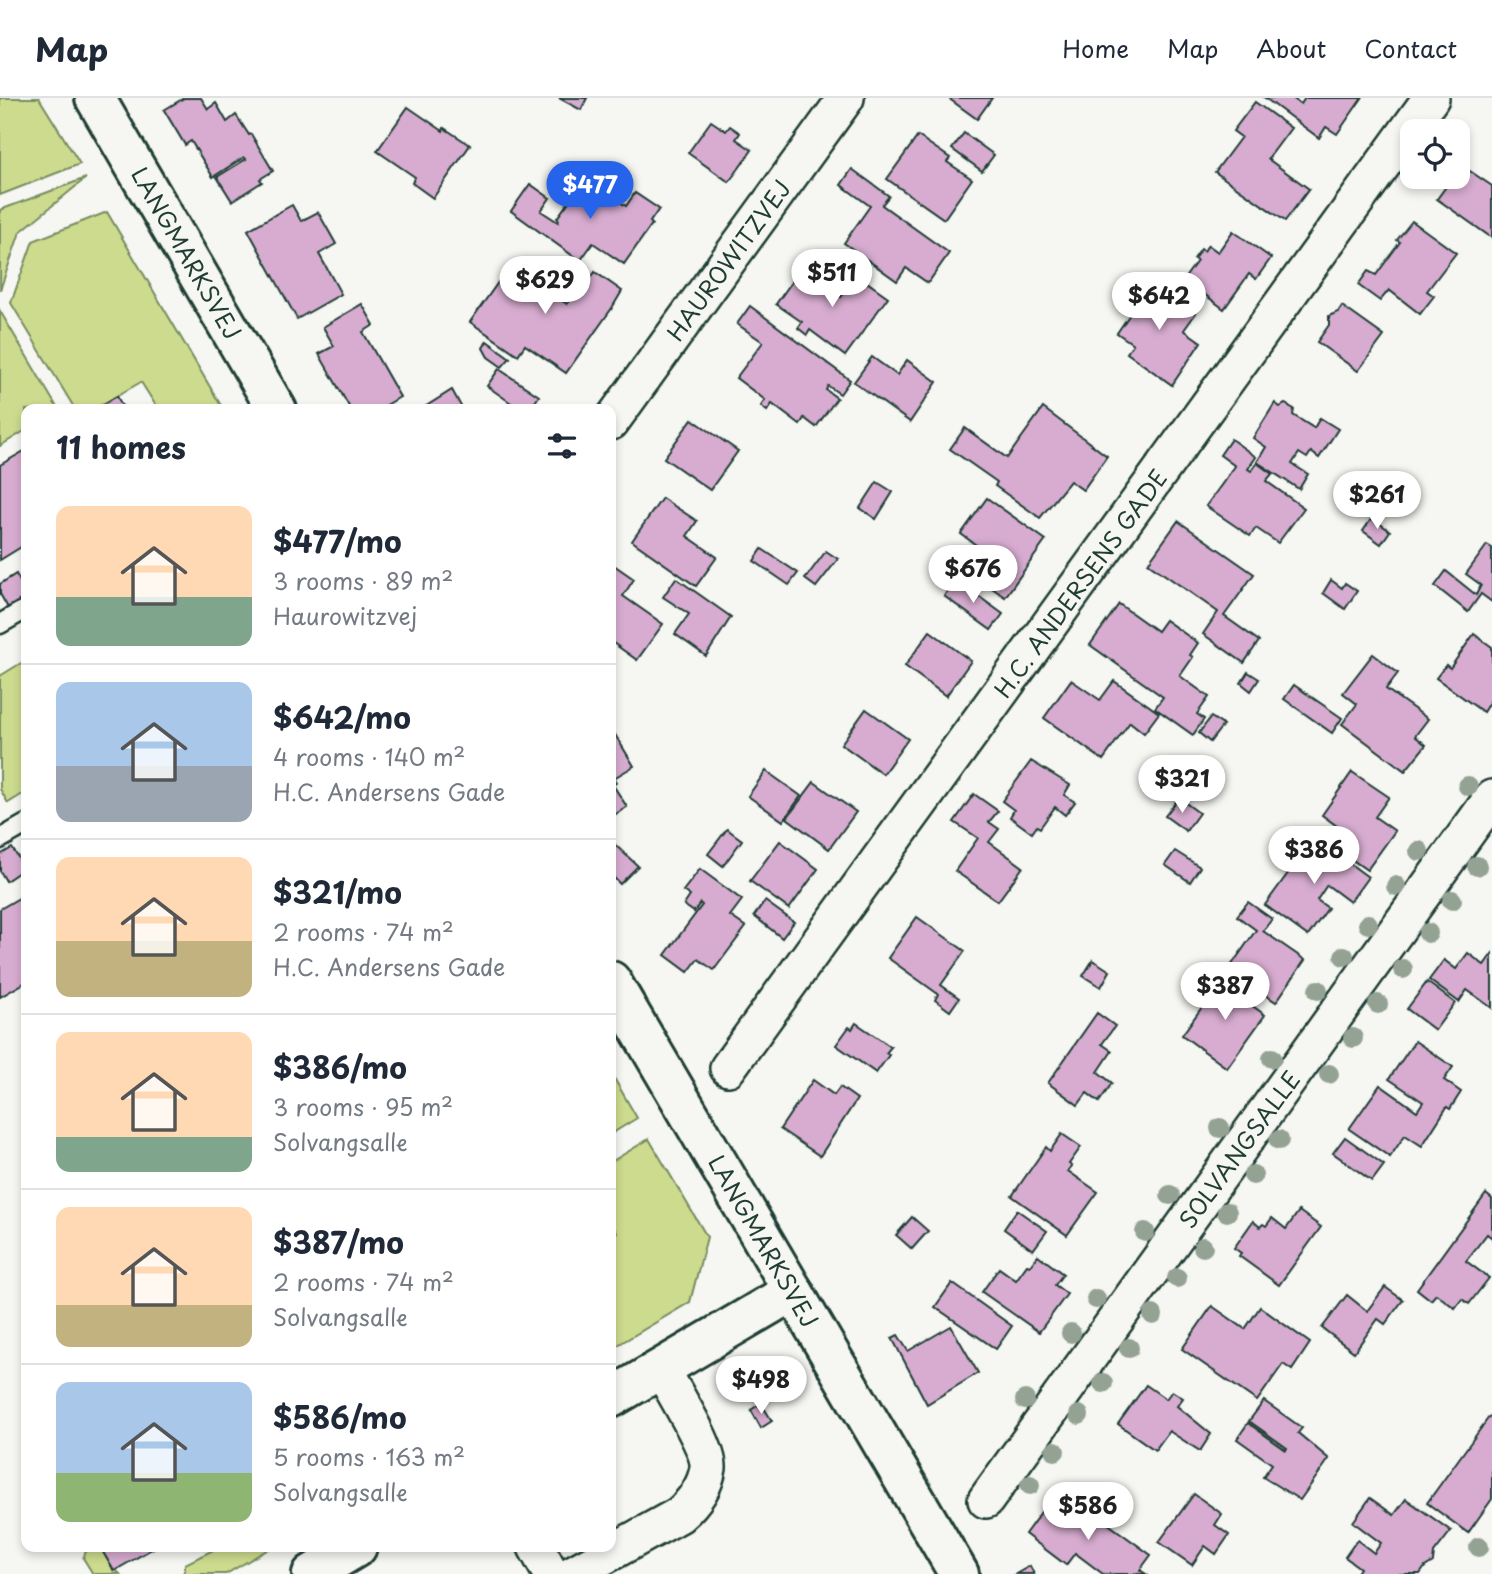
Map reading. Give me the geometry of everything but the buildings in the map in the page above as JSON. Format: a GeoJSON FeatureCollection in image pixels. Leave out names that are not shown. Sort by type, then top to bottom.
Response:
{"type":"FeatureCollection","features":[{"type":"Feature","properties":{"kind":"main road","name":"LANGMARKSVEJ"},"geometry":{"type":"LineString","coordinates":[[95,98],[274,404]]}},
{"type":"Feature","properties":{"kind":"main road","name":"LANGMARKSVEJ"},"geometry":{"type":"LineString","coordinates":[[616,990],[959,1574]]}},
{"type":"Feature","properties":{"kind":"main road"},"geometry":{"type":"LineString","coordinates":[[616,1395],[793,1291]]}},
{"type":"Feature","properties":{"kind":"main road"},"geometry":{"type":"LineString","coordinates":[[312,1574],[349,1552]]}},
{"type":"Feature","properties":{"kind":"street","name":"HAUROWITZVEJ"},"geometry":{"type":"LineString","coordinates":[[616,415],[846,98]]}},
{"type":"Feature","properties":{"kind":"street","name":"H.C. ANDERSENS GADE"},"geometry":{"type":"LineString","coordinates":[[728,1068],[1431,98]]}},
{"type":"Feature","properties":{"kind":"street","name":"SOLVANGSALLE"},"geometry":{"type":"LineString","coordinates":[[986,1500],[1492,798]]}},
{"type":"Feature","properties":{"kind":"street"},"geometry":{"type":"LineString","coordinates":[[616,1550],[679,1515],[694,1502],[708,1467],[703,1447],[661,1368]]}},
{"type":"Feature","properties":{"kind":"street"},"geometry":{"type":"LineString","coordinates":[[539,1552],[551,1574]]}},
{"type":"Feature","properties":{"kind":"street"},"geometry":{"type":"LineString","coordinates":[[572,1574],[612,1552]]}},
{"type":"Feature","properties":{"kind":"lane"},"geometry":{"type":"LineString","coordinates":[[0,624],[21,612]]}},
{"type":"Feature","properties":{"kind":"lane"},"geometry":{"type":"LineString","coordinates":[[0,839],[21,827]]}},
{"type":"Feature","properties":{"kind":"green space"},"geometry":{"type":"Polygon","coordinates":[[[0,98],[39,98],[80,164],[0,195],[0,98]]]}},
{"type":"Feature","properties":{"kind":"green space"},"geometry":{"type":"Polygon","coordinates":[[[86,178],[20,232],[0,290],[0,210],[86,178]]]}},
{"type":"Feature","properties":{"kind":"green space"},"geometry":{"type":"Polygon","coordinates":[[[107,212],[220,404],[155,404],[141,382],[103,404],[72,404],[11,303],[33,241],[107,212]]]}},
{"type":"Feature","properties":{"kind":"green space"},"geometry":{"type":"Polygon","coordinates":[[[0,311],[55,404],[21,404],[21,433],[0,446],[0,311]]]}},
{"type":"Feature","properties":{"kind":"green space"},"geometry":{"type":"Polygon","coordinates":[[[21,663],[21,795],[8,803],[0,789],[0,676],[21,663]]]}},
{"type":"Feature","properties":{"kind":"green space"},"geometry":{"type":"Polygon","coordinates":[[[616,1082],[637,1118],[616,1131],[616,1082]]]}},
{"type":"Feature","properties":{"kind":"green space"},"geometry":{"type":"Polygon","coordinates":[[[649,1139],[707,1237],[690,1302],[616,1346],[617,1233],[616,1159],[649,1139]]]}},
{"type":"Feature","properties":{"kind":"green space"},"geometry":{"type":"Polygon","coordinates":[[[86,1552],[103,1552],[114,1571],[120,1574],[93,1574],[83,1558],[86,1552]]]}},
{"type":"Feature","properties":{"kind":"green space"},"geometry":{"type":"Polygon","coordinates":[[[209,1552],[263,1552],[226,1574],[182,1574],[185,1564],[209,1552]]]}}]}
